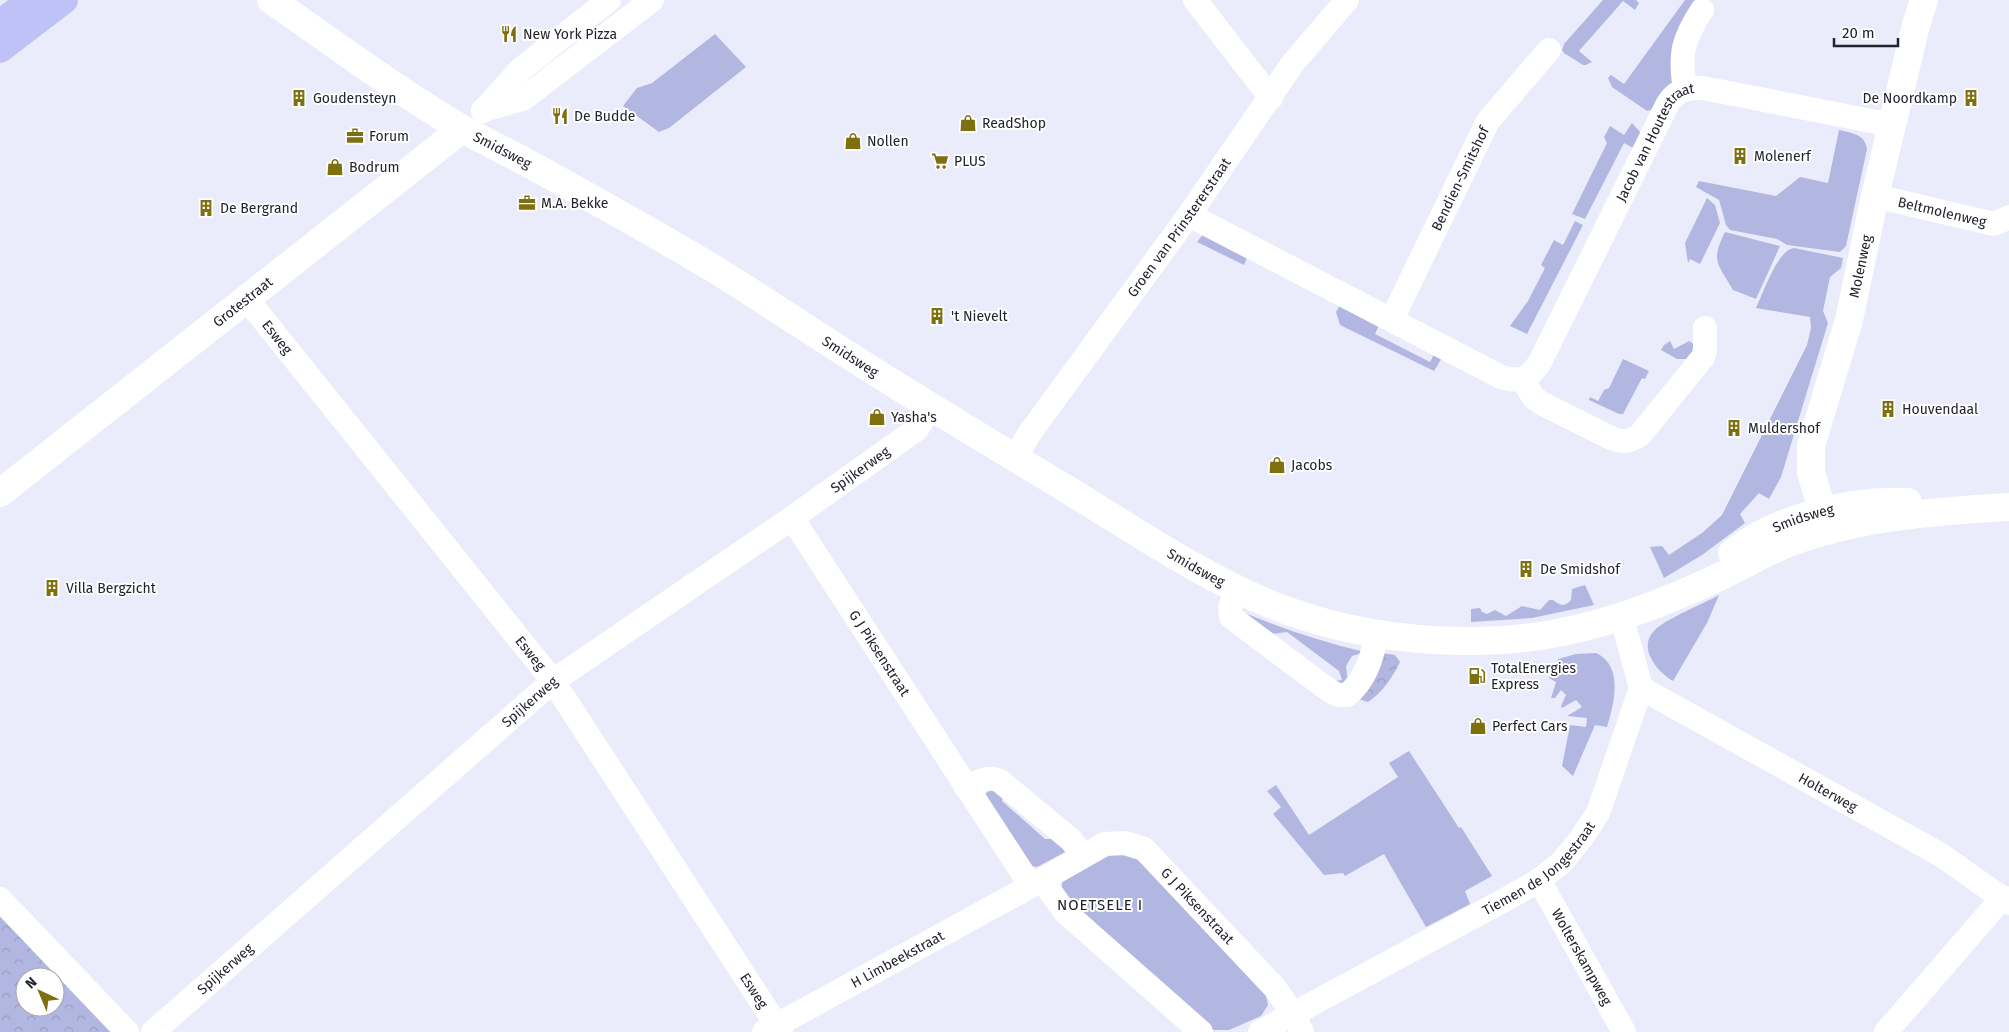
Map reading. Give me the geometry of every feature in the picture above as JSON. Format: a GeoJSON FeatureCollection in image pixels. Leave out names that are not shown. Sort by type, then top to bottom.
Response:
{"type":"FeatureCollection","features":[{"type":"Feature","properties":{"kind":"main road"},"geometry":{"type":"LineString","coordinates":[[0,24],[32,0]]}},
{"type":"Feature","properties":{"kind":"main road"},"geometry":{"type":"LineString","coordinates":[[0,49],[64,0]]}},
{"type":"Feature","properties":{"kind":"main road","name":"Smidsweg"},"geometry":{"type":"LineString","coordinates":[[271,0],[462,128],[709,266],[931,406],[1190,564],[1276,606],[1331,625],[1377,634],[1438,641],[1484,642],[1548,634],[1622,618],[1670,598],[1788,543],[1826,522],[1874,522],[1958,510],[2009,508]]}},
{"type":"Feature","properties":{"kind":"main road","name":"Molenweg"},"geometry":{"type":"LineString","coordinates":[[1826,522],[1811,472],[1811,446],[1849,320],[1875,196],[1916,25],[1924,0]]}},
{"type":"Feature","properties":{"kind":"main road","name":"Grotestraat"},"geometry":{"type":"LineString","coordinates":[[0,493],[462,128]]}},
{"type":"Feature","properties":{"kind":"street","name":"Grotestraat"},"geometry":{"type":"LineString","coordinates":[[462,128],[483,110],[520,70],[609,0]]}},
{"type":"Feature","properties":{"kind":"street","name":"Grotestraat"},"geometry":{"type":"LineString","coordinates":[[483,110],[523,99],[652,0]]}},
{"type":"Feature","properties":{"kind":"street"},"geometry":{"type":"LineString","coordinates":[[1195,0],[1271,98]]}},
{"type":"Feature","properties":{"kind":"street","name":"Groen van Prinstererstraat"},"geometry":{"type":"LineString","coordinates":[[1015,458],[1029,434],[1189,215],[1271,98],[1293,63],[1347,0]]}},
{"type":"Feature","properties":{"kind":"street"},"geometry":{"type":"LineString","coordinates":[[1685,89],[1681,54],[1690,29],[1702,10]]}},
{"type":"Feature","properties":{"kind":"street"},"geometry":{"type":"LineString","coordinates":[[581,22],[597,42]]}},
{"type":"Feature","properties":{"kind":"street","name":"Bendien-Smitshof"},"geometry":{"type":"LineString","coordinates":[[1392,319],[1488,121],[1549,50]]}},
{"type":"Feature","properties":{"kind":"street","name":"Jacob van Houtestraat"},"geometry":{"type":"LineString","coordinates":[[1523,379],[1534,372],[1540,362],[1670,100],[1685,89],[1703,88],[1892,125]]}},
{"type":"Feature","properties":{"kind":"street","name":"Beltmolenweg"},"geometry":{"type":"LineString","coordinates":[[1875,196],[1994,224],[2009,217]]}},
{"type":"Feature","properties":{"kind":"street"},"geometry":{"type":"LineString","coordinates":[[1189,215],[1501,377],[1513,381],[1523,379],[1533,397],[1540,403],[1620,442],[1630,442],[1640,435],[1703,356],[1705,350],[1705,328]]}},
{"type":"Feature","properties":{"kind":"street","name":"Esweg"},"geometry":{"type":"LineString","coordinates":[[245,299],[553,680],[773,1030]]}},
{"type":"Feature","properties":{"kind":"street","name":"Spijkerweg"},"geometry":{"type":"LineString","coordinates":[[153,1032],[553,680],[792,518],[917,429],[931,406]]}},
{"type":"Feature","properties":{"kind":"street","name":"G J Piksenstraat"},"geometry":{"type":"LineString","coordinates":[[792,518],[966,788],[1037,883],[1065,912],[1200,1032]]}},
{"type":"Feature","properties":{"kind":"street","name":"Smidsweg"},"geometry":{"type":"LineString","coordinates":[[1237,588],[1230,608],[1231,617],[1338,695],[1347,695],[1354,689],[1370,662],[1377,634]]}},
{"type":"Feature","properties":{"kind":"street"},"geometry":{"type":"LineString","coordinates":[[1622,618],[1641,688]]}},
{"type":"Feature","properties":{"kind":"street","name":"Tiemen de Jongestraat"},"geometry":{"type":"LineString","coordinates":[[1297,1023],[1540,880],[1561,863],[1580,840],[1598,812],[1641,688]]}},
{"type":"Feature","properties":{"kind":"street","name":"Holterweg"},"geometry":{"type":"LineString","coordinates":[[1641,688],[1941,856],[2006,900]]}},
{"type":"Feature","properties":{"kind":"street"},"geometry":{"type":"LineString","coordinates":[[966,788],[986,778],[1000,781],[1071,840],[1083,856]]}},
{"type":"Feature","properties":{"kind":"street","name":"G J Piksenstraat"},"geometry":{"type":"LineString","coordinates":[[1037,883],[1105,844],[1125,842],[1144,849],[1275,988],[1297,1023]]}},
{"type":"Feature","properties":{"kind":"street","name":"Wolterskampweg"},"geometry":{"type":"LineString","coordinates":[[1540,880],[1624,1032]]}},
{"type":"Feature","properties":{"kind":"street","name":"H Limbeekstraat"},"geometry":{"type":"LineString","coordinates":[[773,1030],[1037,883]]}},
{"type":"Feature","properties":{"kind":"street"},"geometry":{"type":"LineString","coordinates":[[0,898],[127,1032]]}},
{"type":"Feature","properties":{"kind":"street"},"geometry":{"type":"LineString","coordinates":[[1886,1032],[2006,900]]}},
{"type":"Feature","properties":{"kind":"street"},"geometry":{"type":"LineString","coordinates":[[1260,1032],[1297,1023]]}},
{"type":"Feature","properties":{"kind":"green space"},"geometry":{"type":"Polygon","coordinates":[[[1603,0],[1636,0],[1639,3],[1635,10],[1623,1],[1579,51],[1592,62],[1583,65],[1562,50],[1564,44],[1603,0]]]}},
{"type":"Feature","properties":{"kind":"green space"},"geometry":{"type":"Polygon","coordinates":[[[1685,0],[1698,0],[1675,79],[1654,109],[1647,111],[1612,87],[1608,78],[1611,75],[1624,84],[1685,0]]]}},
{"type":"Feature","properties":{"kind":"green space"},"geometry":{"type":"Polygon","coordinates":[[[715,34],[746,67],[669,128],[659,132],[623,106],[637,88],[652,83],[715,34]]]}},
{"type":"Feature","properties":{"kind":"green space"},"geometry":{"type":"Polygon","coordinates":[[[1632,123],[1641,133],[1637,150],[1624,143],[1585,219],[1572,214],[1607,143],[1604,137],[1610,126],[1624,135],[1632,123]]]}},
{"type":"Feature","properties":{"kind":"green space"},"geometry":{"type":"Polygon","coordinates":[[[1839,130],[1861,137],[1867,149],[1846,246],[1840,252],[1787,245],[1777,239],[1730,230],[1726,225],[1719,200],[1696,187],[1699,181],[1776,196],[1800,177],[1828,183],[1839,130]]]}},
{"type":"Feature","properties":{"kind":"green space"},"geometry":{"type":"Polygon","coordinates":[[[1707,198],[1715,205],[1720,223],[1700,264],[1690,259],[1688,263],[1685,243],[1707,198]]]}},
{"type":"Feature","properties":{"kind":"green space"},"geometry":{"type":"Polygon","coordinates":[[[1575,221],[1583,225],[1527,334],[1510,326],[1528,301],[1545,268],[1541,265],[1554,240],[1563,245],[1575,221]]]}},
{"type":"Feature","properties":{"kind":"green space"},"geometry":{"type":"Polygon","coordinates":[[[1205,232],[1249,253],[1244,265],[1197,242],[1205,232]]]}},
{"type":"Feature","properties":{"kind":"green space"},"geometry":{"type":"Polygon","coordinates":[[[1725,232],[1780,246],[1756,299],[1733,290],[1720,268],[1717,256],[1720,242],[1725,232]]]}},
{"type":"Feature","properties":{"kind":"green space"},"geometry":{"type":"Polygon","coordinates":[[[1794,248],[1843,258],[1841,268],[1830,277],[1823,311],[1828,323],[1781,477],[1769,499],[1759,493],[1740,514],[1745,523],[1702,555],[1664,578],[1650,547],[1662,546],[1669,555],[1702,533],[1722,515],[1807,345],[1811,328],[1810,317],[1756,308],[1782,256],[1788,250],[1794,248]]]}},
{"type":"Feature","properties":{"kind":"green space"},"geometry":{"type":"Polygon","coordinates":[[[1340,305],[1382,319],[1375,334],[1430,362],[1438,346],[1443,356],[1434,371],[1340,325],[1336,312],[1340,305]]]}},
{"type":"Feature","properties":{"kind":"green space"},"geometry":{"type":"Polygon","coordinates":[[[1670,341],[1674,349],[1689,341],[1695,345],[1695,348],[1687,359],[1677,359],[1661,350],[1670,341]]]}},
{"type":"Feature","properties":{"kind":"green space"},"geometry":{"type":"Polygon","coordinates":[[[1623,359],[1649,371],[1645,379],[1642,378],[1623,414],[1619,414],[1589,400],[1590,397],[1598,401],[1604,390],[1609,388],[1623,359]]]}},
{"type":"Feature","properties":{"kind":"green space"},"geometry":{"type":"Polygon","coordinates":[[[1585,585],[1594,605],[1532,618],[1471,622],[1471,609],[1480,608],[1482,612],[1487,614],[1495,610],[1506,616],[1522,606],[1540,610],[1549,600],[1564,605],[1571,600],[1572,589],[1585,585]]]}},
{"type":"Feature","properties":{"kind":"green space"},"geometry":{"type":"Polygon","coordinates":[[[1719,595],[1707,623],[1673,681],[1652,660],[1648,649],[1650,637],[1654,631],[1666,622],[1719,595]]]}},
{"type":"Feature","properties":{"kind":"green space"},"geometry":{"type":"Polygon","coordinates":[[[1240,611],[1302,634],[1365,652],[1352,656],[1346,666],[1347,685],[1334,681],[1342,680],[1339,671],[1287,632],[1265,635],[1240,611]]]}},
{"type":"Feature","properties":{"kind":"green space"},"geometry":{"type":"Polygon","coordinates":[[[1382,653],[1395,655],[1400,662],[1397,668],[1387,684],[1368,702],[1358,699],[1382,653]]]}},
{"type":"Feature","properties":{"kind":"green space"},"geometry":{"type":"Polygon","coordinates":[[[1596,653],[1605,659],[1611,667],[1614,676],[1615,686],[1612,708],[1607,727],[1595,725],[1573,776],[1562,766],[1570,725],[1586,727],[1587,718],[1567,716],[1582,707],[1576,700],[1562,708],[1561,706],[1566,695],[1561,690],[1555,698],[1551,698],[1556,682],[1549,678],[1551,667],[1556,666],[1558,659],[1576,654],[1596,653]]]}},
{"type":"Feature","properties":{"kind":"green space"},"geometry":{"type":"Polygon","coordinates":[[[1409,751],[1492,876],[1465,891],[1470,904],[1426,927],[1384,854],[1345,876],[1343,873],[1324,875],[1273,814],[1281,807],[1267,791],[1276,785],[1309,835],[1398,777],[1389,763],[1409,751]]]}},
{"type":"Feature","properties":{"kind":"green space"},"geometry":{"type":"Polygon","coordinates":[[[992,789],[1003,795],[1002,801],[1045,839],[1055,839],[1069,850],[1037,867],[1031,866],[981,797],[992,789]]]}},
{"type":"Feature","properties":{"kind":"green space"},"geometry":{"type":"Polygon","coordinates":[[[1108,852],[1145,856],[1265,990],[1268,1005],[1261,1016],[1229,1030],[1213,1030],[1193,1015],[1061,891],[1063,877],[1108,852]]]}},
{"type":"Feature","properties":{"kind":"green space"},"geometry":{"type":"Polygon","coordinates":[[[0,914],[51,967],[15,967],[15,1017],[65,1017],[65,982],[113,1032],[0,1032],[0,914]]]}},
{"type":"Feature","properties":{"kind":"place","name":"New York Pizza"},"geometry":{"type":"Point","coordinates":[509,34]}},
{"type":"Feature","properties":{"kind":"place","name":"Goudensteyn"},"geometry":{"type":"Point","coordinates":[299,98]}},
{"type":"Feature","properties":{"kind":"place","name":"De Noordkamp"},"geometry":{"type":"Point","coordinates":[1971,98]}},
{"type":"Feature","properties":{"kind":"place","name":"De Budde"},"geometry":{"type":"Point","coordinates":[560,116]}},
{"type":"Feature","properties":{"kind":"place","name":"ReadShop"},"geometry":{"type":"Point","coordinates":[968,123]}},
{"type":"Feature","properties":{"kind":"place","name":"Forum"},"geometry":{"type":"Point","coordinates":[355,136]}},
{"type":"Feature","properties":{"kind":"place","name":"Nollen"},"geometry":{"type":"Point","coordinates":[853,141]}},
{"type":"Feature","properties":{"kind":"place","name":"Molenerf"},"geometry":{"type":"Point","coordinates":[1740,156]}},
{"type":"Feature","properties":{"kind":"place","name":"PLUS"},"geometry":{"type":"Point","coordinates":[940,161]}},
{"type":"Feature","properties":{"kind":"place","name":"Bodrum"},"geometry":{"type":"Point","coordinates":[335,167]}},
{"type":"Feature","properties":{"kind":"place","name":"M.A. Bekke"},"geometry":{"type":"Point","coordinates":[527,203]}},
{"type":"Feature","properties":{"kind":"place","name":"De Bergrand"},"geometry":{"type":"Point","coordinates":[206,208]}},
{"type":"Feature","properties":{"kind":"place","name":"'t Nievelt"},"geometry":{"type":"Point","coordinates":[937,316]}},
{"type":"Feature","properties":{"kind":"place","name":"Houvendaal"},"geometry":{"type":"Point","coordinates":[1888,409]}},
{"type":"Feature","properties":{"kind":"place","name":"Yasha's"},"geometry":{"type":"Point","coordinates":[877,417]}},
{"type":"Feature","properties":{"kind":"place","name":"Muldershof"},"geometry":{"type":"Point","coordinates":[1734,428]}},
{"type":"Feature","properties":{"kind":"place","name":"Jacobs"},"geometry":{"type":"Point","coordinates":[1277,465]}},
{"type":"Feature","properties":{"kind":"place","name":"De Smidshof"},"geometry":{"type":"Point","coordinates":[1526,569]}},
{"type":"Feature","properties":{"kind":"place","name":"Villa Bergzicht"},"geometry":{"type":"Point","coordinates":[52,588]}},
{"type":"Feature","properties":{"kind":"place","name":"TotalEnergies Express"},"geometry":{"type":"Point","coordinates":[1477,676]}},
{"type":"Feature","properties":{"kind":"place","name":"Perfect Cars"},"geometry":{"type":"Point","coordinates":[1478,726]}},
{"type":"Feature","properties":{"kind":"district","name":"NOETSELE I"},"geometry":{"type":"Point","coordinates":[1100,905]}}]}
